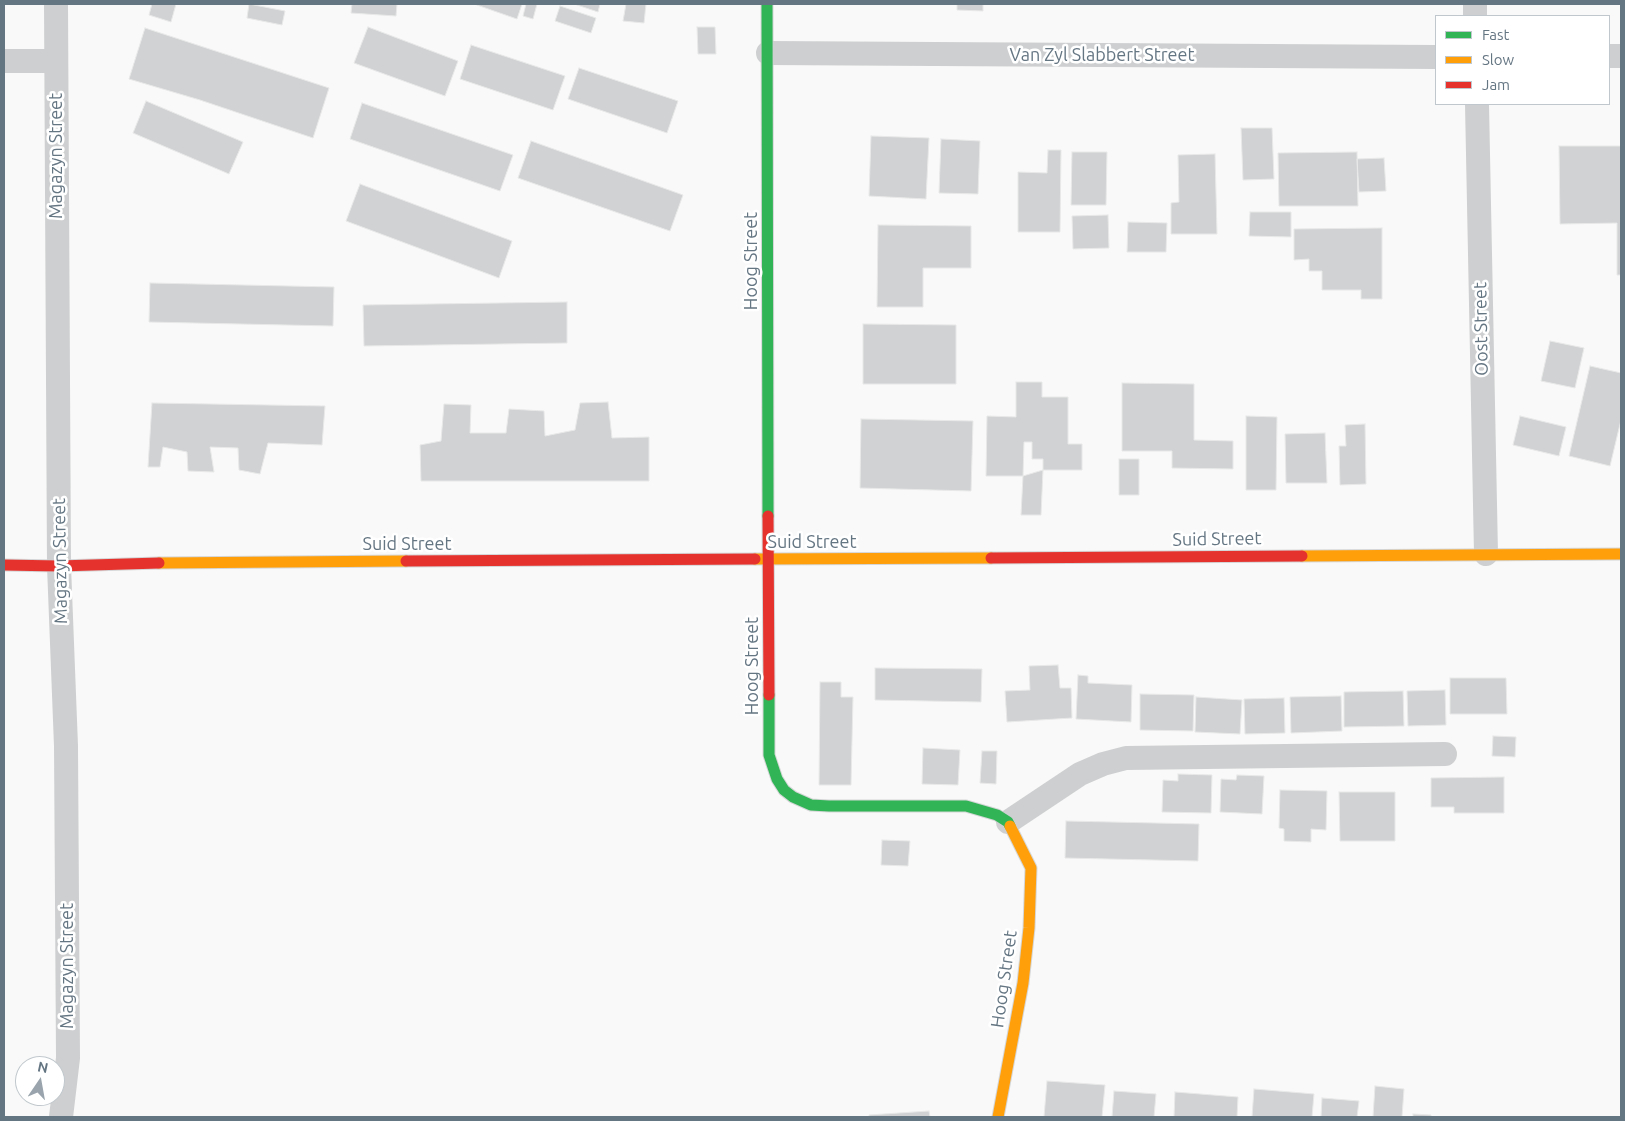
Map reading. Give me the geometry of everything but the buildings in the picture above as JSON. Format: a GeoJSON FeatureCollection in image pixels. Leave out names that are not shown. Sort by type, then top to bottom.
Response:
{"type":"FeatureCollection","features":[{"type":"Feature","properties":{"kind":"street","name":"Magazyn Street"},"geometry":{"type":"LineString","coordinates":[[56,4],[59,566],[66,746],[68,1048],[61,1117]]}},
{"type":"Feature","properties":{"kind":"street","name":"Hoog Street"},"geometry":{"type":"LineString","coordinates":[[767,4],[769,755],[777,779],[784,790],[793,798],[811,805],[966,806],[997,815],[1008,822],[1032,868],[1029,928],[1023,983],[998,1117]]}},
{"type":"Feature","properties":{"kind":"street","name":"Van Zyl Slabbert Street"},"geometry":{"type":"LineString","coordinates":[[768,53],[1435,57]]}},
{"type":"Feature","properties":{"kind":"street"},"geometry":{"type":"LineString","coordinates":[[4,61],[55,61]]}},
{"type":"Feature","properties":{"kind":"street","name":"Oost Street"},"geometry":{"type":"LineString","coordinates":[[1477,105],[1486,554]]}},
{"type":"Feature","properties":{"kind":"street","name":"Suid Street"},"geometry":{"type":"LineString","coordinates":[[4,564],[59,566],[174,563],[1621,554]]}},
{"type":"Feature","properties":{"kind":"street"},"geometry":{"type":"LineString","coordinates":[[1008,822],[1080,774],[1103,764],[1126,758],[1445,754]]}},
{"type":"Feature","properties":{"kind":"traffic: fast"},"geometry":{"type":"LineString","coordinates":[[767,4],[768,516]]}},
{"type":"Feature","properties":{"kind":"traffic: fast"},"geometry":{"type":"LineString","coordinates":[[769,695],[769,755],[777,779],[784,790],[793,797],[811,805],[829,806],[966,806],[997,815],[1008,822],[1010,826]]}},
{"type":"Feature","properties":{"kind":"traffic: slow"},"geometry":{"type":"LineString","coordinates":[[1302,556],[1621,554]]}},
{"type":"Feature","properties":{"kind":"traffic: slow"},"geometry":{"type":"LineString","coordinates":[[755,559],[991,558]]}},
{"type":"Feature","properties":{"kind":"traffic: slow"},"geometry":{"type":"LineString","coordinates":[[159,563],[406,561]]}},
{"type":"Feature","properties":{"kind":"traffic: slow"},"geometry":{"type":"LineString","coordinates":[[998,1117],[1023,983],[1029,928],[1031,868],[1010,826]]}},
{"type":"Feature","properties":{"kind":"traffic: jam"},"geometry":{"type":"LineString","coordinates":[[768,516],[769,695]]}},
{"type":"Feature","properties":{"kind":"traffic: jam"},"geometry":{"type":"LineString","coordinates":[[991,558],[1302,556]]}},
{"type":"Feature","properties":{"kind":"traffic: jam"},"geometry":{"type":"LineString","coordinates":[[406,561],[755,559]]}},
{"type":"Feature","properties":{"kind":"traffic: jam"},"geometry":{"type":"LineString","coordinates":[[4,565],[59,566],[159,563]]}}]}
